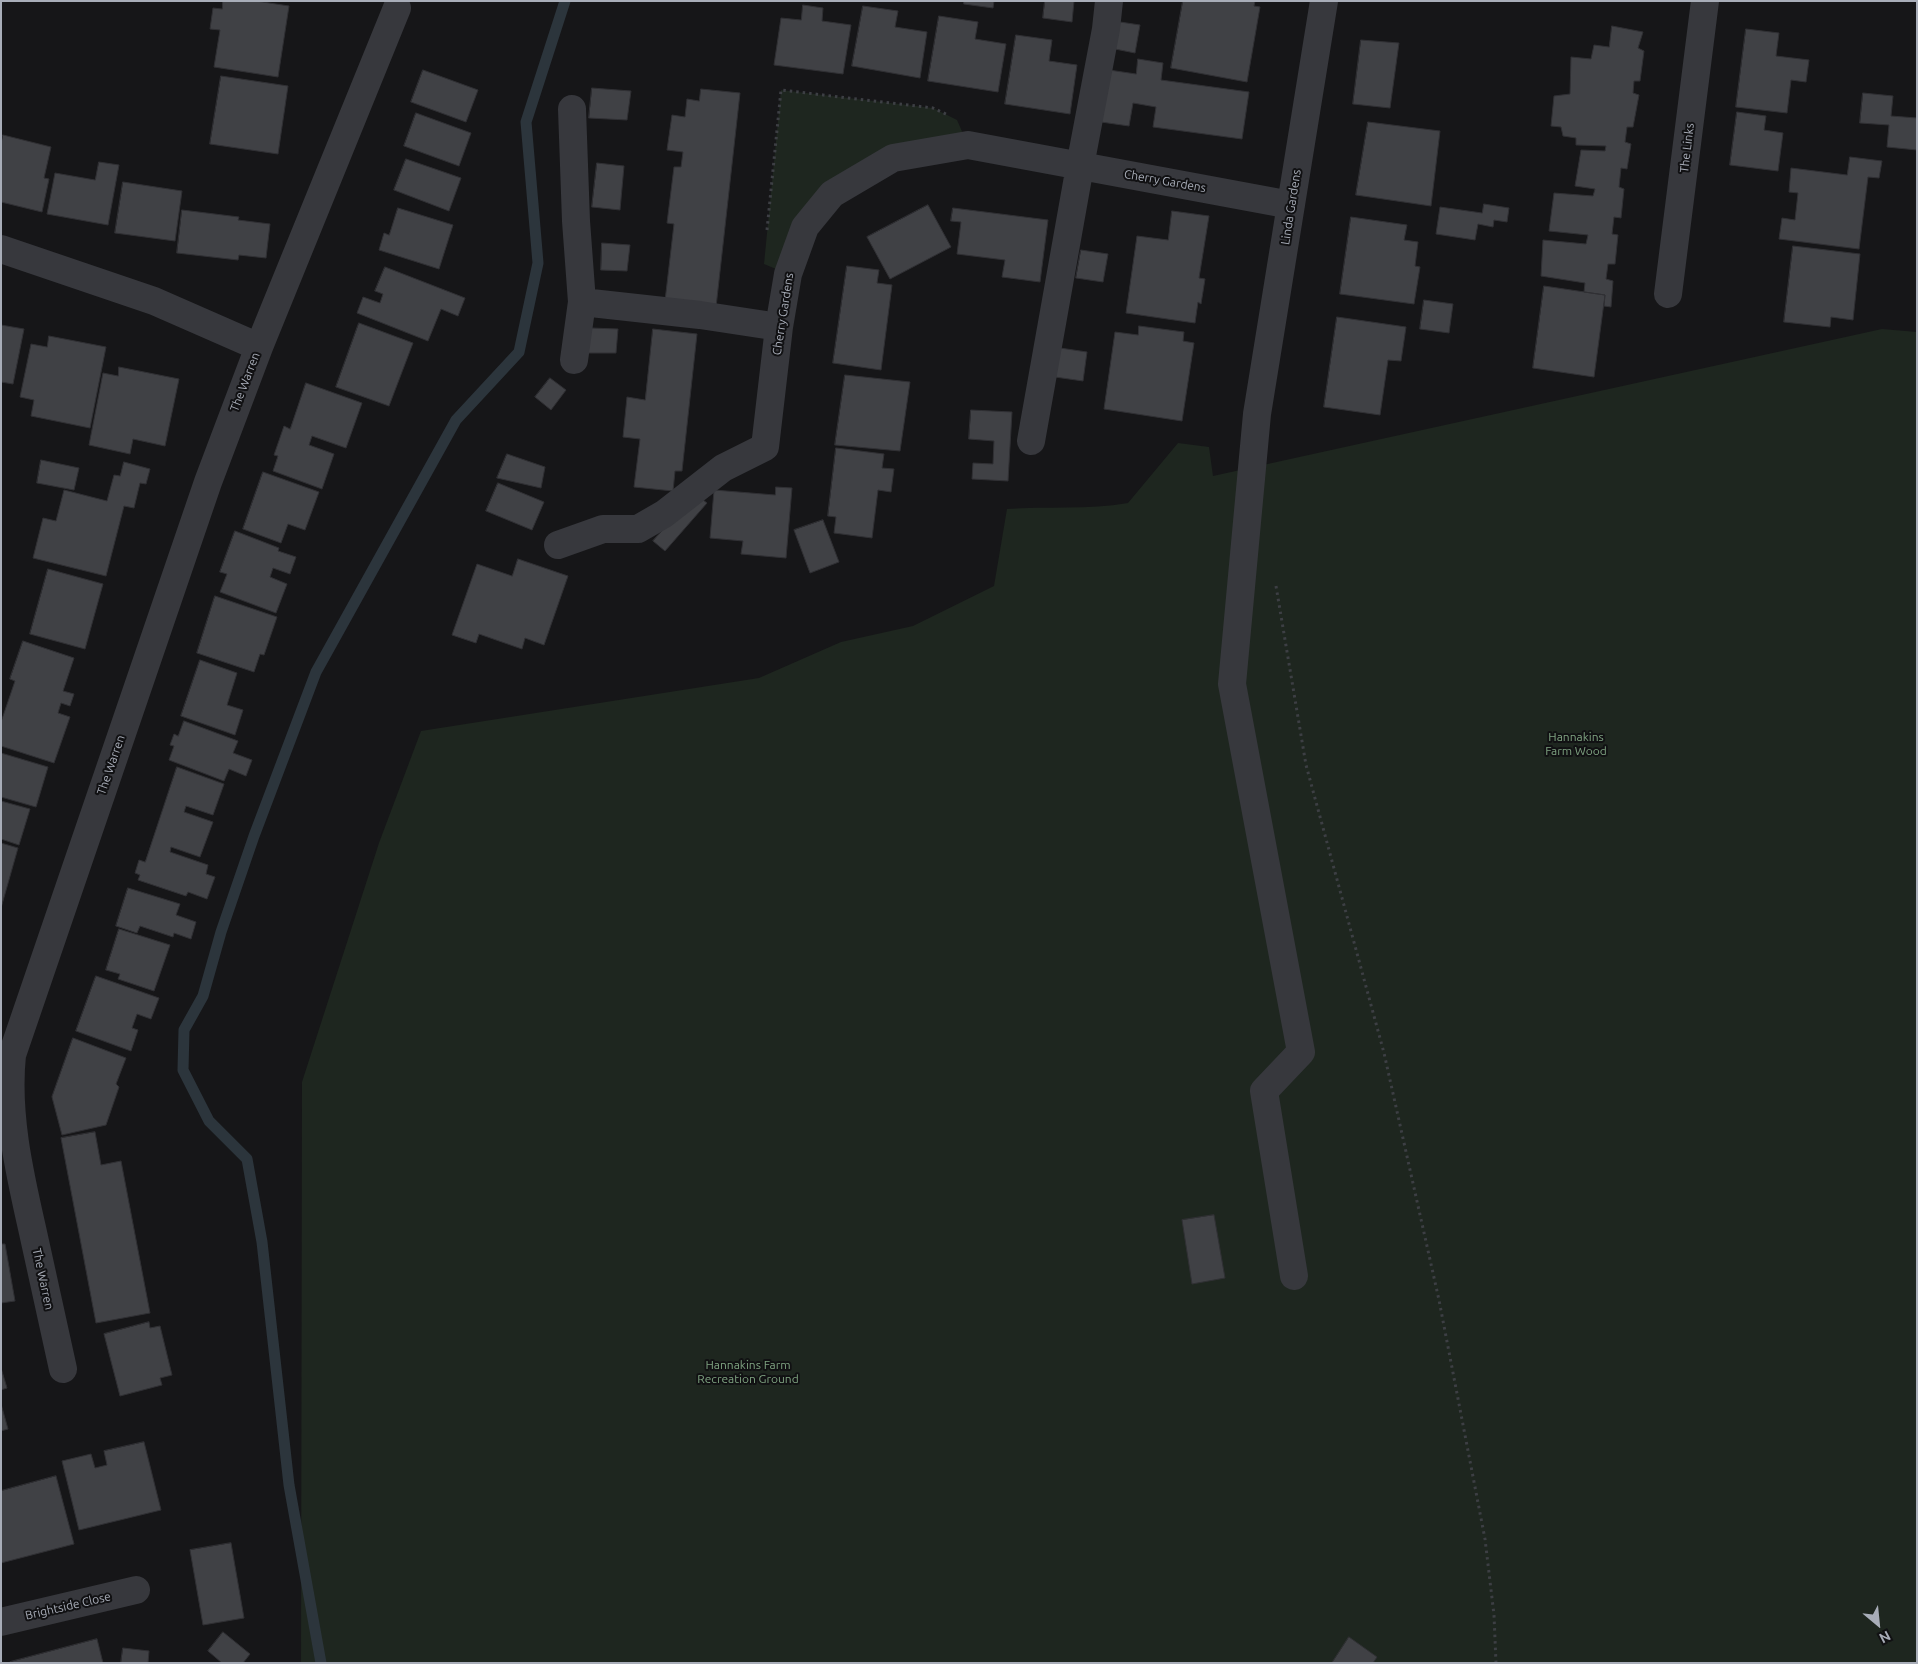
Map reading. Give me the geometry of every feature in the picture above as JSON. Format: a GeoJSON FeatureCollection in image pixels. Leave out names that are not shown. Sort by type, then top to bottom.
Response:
{"type":"FeatureCollection","features":[{"type":"Feature","properties":{"kind":"street"},"geometry":{"type":"LineString","coordinates":[[1031,441],[1110,1]]}},
{"type":"Feature","properties":{"kind":"street","name":"Linda Gardens"},"geometry":{"type":"LineString","coordinates":[[1294,1276],[1264,1091],[1301,1052],[1232,684],[1257,414],[1324,1]]}},
{"type":"Feature","properties":{"kind":"street","name":"The Links"},"geometry":{"type":"LineString","coordinates":[[1668,294],[1705,1]]}},
{"type":"Feature","properties":{"kind":"street","name":"The Warren"},"geometry":{"type":"LineString","coordinates":[[63,1369],[12,1191],[9,1083],[12,1055],[208,482],[259,347],[397,8]]}},
{"type":"Feature","properties":{"kind":"street"},"geometry":{"type":"LineString","coordinates":[[572,109],[576,221],[582,302],[574,360]]}},
{"type":"Feature","properties":{"kind":"street","name":"Cherry Gardens"},"geometry":{"type":"LineString","coordinates":[[558,545],[603,529],[638,529],[664,514],[682,498],[724,468],[765,447],[779,327],[788,274],[805,227],[832,194],[892,158],[968,146],[1291,205]]}},
{"type":"Feature","properties":{"kind":"street","name":"The Warren"},"geometry":{"type":"LineString","coordinates":[[1,249],[154,302],[259,347]]}},
{"type":"Feature","properties":{"kind":"street"},"geometry":{"type":"LineString","coordinates":[[582,302],[700,315],[779,327]]}},
{"type":"Feature","properties":{"kind":"street","name":"Brightside Close"},"geometry":{"type":"LineString","coordinates":[[1,1622],[136,1590]]}},
{"type":"Feature","properties":{"kind":"path"},"geometry":{"type":"LineString","coordinates":[[767,235],[781,90],[933,108],[958,120],[968,146]]}},
{"type":"Feature","properties":{"kind":"path"},"geometry":{"type":"LineString","coordinates":[[1275,578],[1306,765],[1384,1053],[1439,1300],[1485,1539],[1494,1615],[1496,1663]]}},
{"type":"Feature","properties":{"kind":"green space"},"geometry":{"type":"Polygon","coordinates":[[[781,90],[933,108],[957,120],[968,145],[832,194],[788,274],[764,264],[781,90]]]}},
{"type":"Feature","properties":{"kind":"green space"},"geometry":{"type":"Polygon","coordinates":[[[1882,329],[1917,332],[1917,1663],[301,1663],[302,1082],[379,843],[421,731],[759,678],[841,642],[913,626],[994,586],[1007,509],[1098,506],[1128,503],[1178,443],[1209,447],[1213,476],[1882,329]]]}},
{"type":"Feature","properties":{"kind":"building"},"geometry":{"type":"Polygon","coordinates":[[[223,1],[256,1],[289,6],[278,77],[214,67],[220,30],[210,29],[213,8],[222,9],[223,1]]]}},
{"type":"Feature","properties":{"kind":"building"},"geometry":{"type":"Polygon","coordinates":[[[964,1],[994,1],[993,8],[964,4],[964,1]]]}},
{"type":"Feature","properties":{"kind":"building"},"geometry":{"type":"Polygon","coordinates":[[[1045,1],[1074,1],[1072,22],[1043,18],[1045,1]]]}},
{"type":"Feature","properties":{"kind":"building"},"geometry":{"type":"Polygon","coordinates":[[[1183,1],[1255,1],[1254,6],[1260,7],[1247,82],[1171,68],[1183,1]]]}},
{"type":"Feature","properties":{"kind":"building"},"geometry":{"type":"Polygon","coordinates":[[[803,5],[823,8],[822,21],[851,25],[843,74],[774,65],[781,18],[801,20],[803,5]]]}},
{"type":"Feature","properties":{"kind":"building"},"geometry":{"type":"Polygon","coordinates":[[[863,6],[898,11],[895,27],[927,32],[920,78],[852,66],[863,6]]]}},
{"type":"Feature","properties":{"kind":"building"},"geometry":{"type":"Polygon","coordinates":[[[939,16],[978,22],[975,39],[1006,44],[998,92],[928,81],[939,16]]]}},
{"type":"Feature","properties":{"kind":"building"},"geometry":{"type":"Polygon","coordinates":[[[1120,22],[1140,25],[1135,53],[1115,49],[1120,22]]]}},
{"type":"Feature","properties":{"kind":"building"},"geometry":{"type":"Polygon","coordinates":[[[1612,26],[1643,32],[1638,48],[1644,51],[1640,81],[1634,81],[1633,93],[1639,95],[1633,127],[1627,127],[1625,142],[1631,144],[1627,169],[1621,168],[1619,187],[1624,189],[1621,218],[1614,217],[1612,234],[1618,235],[1615,264],[1608,264],[1606,279],[1613,281],[1611,307],[1604,306],[1605,295],[1584,292],[1585,283],[1541,276],[1543,240],[1586,244],[1588,235],[1549,231],[1554,193],[1593,196],[1595,189],[1575,186],[1581,150],[1605,151],[1606,146],[1576,145],[1576,138],[1563,136],[1561,127],[1551,126],[1554,96],[1570,94],[1571,57],[1591,59],[1594,45],[1609,47],[1612,26]]]}},
{"type":"Feature","properties":{"kind":"building"},"geometry":{"type":"Polygon","coordinates":[[[1746,29],[1779,33],[1776,56],[1809,60],[1806,82],[1791,80],[1787,113],[1736,107],[1746,29]]]}},
{"type":"Feature","properties":{"kind":"building"},"geometry":{"type":"Polygon","coordinates":[[[1016,35],[1052,40],[1049,61],[1077,65],[1070,114],[1005,104],[1016,35]]]}},
{"type":"Feature","properties":{"kind":"building"},"geometry":{"type":"Polygon","coordinates":[[[1361,40],[1399,43],[1390,108],[1353,104],[1361,40]]]}},
{"type":"Feature","properties":{"kind":"building"},"geometry":{"type":"Polygon","coordinates":[[[1138,59],[1163,63],[1161,80],[1249,92],[1242,139],[1153,127],[1156,107],[1133,103],[1129,126],[1101,122],[1109,70],[1136,74],[1138,59]]]}},
{"type":"Feature","properties":{"kind":"building"},"geometry":{"type":"Polygon","coordinates":[[[423,70],[478,90],[466,122],[411,102],[423,70]]]}},
{"type":"Feature","properties":{"kind":"building"},"geometry":{"type":"Polygon","coordinates":[[[221,76],[288,86],[278,154],[210,144],[221,76]]]}},
{"type":"Feature","properties":{"kind":"building"},"geometry":{"type":"Polygon","coordinates":[[[592,88],[631,91],[627,120],[589,118],[592,88]]]}},
{"type":"Feature","properties":{"kind":"building"},"geometry":{"type":"Polygon","coordinates":[[[701,89],[740,93],[716,307],[665,301],[674,224],[667,223],[674,167],[681,167],[683,152],[667,150],[672,115],[685,117],[687,99],[699,101],[701,89]]]}},
{"type":"Feature","properties":{"kind":"building"},"geometry":{"type":"Polygon","coordinates":[[[1863,93],[1893,96],[1891,116],[1917,118],[1917,150],[1887,147],[1889,125],[1860,123],[1863,93]]]}},
{"type":"Feature","properties":{"kind":"building"},"geometry":{"type":"Polygon","coordinates":[[[1737,112],[1766,116],[1764,130],[1783,133],[1778,171],[1730,165],[1737,112]]]}},
{"type":"Feature","properties":{"kind":"building"},"geometry":{"type":"Polygon","coordinates":[[[416,113],[471,133],[459,166],[404,146],[416,113]]]}},
{"type":"Feature","properties":{"kind":"building"},"geometry":{"type":"Polygon","coordinates":[[[1368,122],[1440,131],[1431,206],[1356,195],[1368,122]]]}},
{"type":"Feature","properties":{"kind":"building"},"geometry":{"type":"Polygon","coordinates":[[[3,135],[51,147],[44,178],[49,179],[42,212],[1,202],[1,144],[3,135]]]}},
{"type":"Feature","properties":{"kind":"building"},"geometry":{"type":"Polygon","coordinates":[[[1850,157],[1882,161],[1879,178],[1868,177],[1859,249],[1779,239],[1782,218],[1795,220],[1798,193],[1789,192],[1791,168],[1847,175],[1850,157]]]}},
{"type":"Feature","properties":{"kind":"building"},"geometry":{"type":"Polygon","coordinates":[[[406,159],[461,178],[449,211],[394,190],[406,159]]]}},
{"type":"Feature","properties":{"kind":"building"},"geometry":{"type":"Polygon","coordinates":[[[99,162],[119,165],[108,225],[47,214],[55,173],[95,180],[99,162]]]}},
{"type":"Feature","properties":{"kind":"building"},"geometry":{"type":"Polygon","coordinates":[[[597,163],[624,166],[620,210],[592,207],[597,163]]]}},
{"type":"Feature","properties":{"kind":"building"},"geometry":{"type":"Polygon","coordinates":[[[123,182],[182,191],[175,241],[115,233],[123,182]]]}},
{"type":"Feature","properties":{"kind":"building"},"geometry":{"type":"Polygon","coordinates":[[[1484,204],[1509,208],[1507,222],[1494,220],[1493,227],[1478,224],[1475,240],[1436,234],[1440,207],[1482,213],[1484,204]]]}},
{"type":"Feature","properties":{"kind":"building"},"geometry":{"type":"Polygon","coordinates":[[[928,205],[951,247],[890,279],[867,237],[928,205]]]}},
{"type":"Feature","properties":{"kind":"building"},"geometry":{"type":"Polygon","coordinates":[[[398,208],[453,225],[439,269],[379,250],[384,233],[389,235],[398,208]]]}},
{"type":"Feature","properties":{"kind":"building"},"geometry":{"type":"Polygon","coordinates":[[[953,208],[1048,220],[1040,282],[1002,277],[1005,260],[957,254],[961,222],[951,221],[953,208]]]}},
{"type":"Feature","properties":{"kind":"building"},"geometry":{"type":"Polygon","coordinates":[[[182,210],[239,217],[238,220],[270,224],[266,258],[239,255],[238,260],[177,253],[182,210]]]}},
{"type":"Feature","properties":{"kind":"building"},"geometry":{"type":"Polygon","coordinates":[[[1172,211],[1209,216],[1199,278],[1205,279],[1201,304],[1198,302],[1195,323],[1126,313],[1137,236],[1168,240],[1172,211]]]}},
{"type":"Feature","properties":{"kind":"building"},"geometry":{"type":"Polygon","coordinates":[[[1351,217],[1407,225],[1404,240],[1418,242],[1415,266],[1420,267],[1414,304],[1340,294],[1351,217]]]}},
{"type":"Feature","properties":{"kind":"building"},"geometry":{"type":"Polygon","coordinates":[[[602,243],[630,245],[627,271],[601,270],[602,243]]]}},
{"type":"Feature","properties":{"kind":"building"},"geometry":{"type":"Polygon","coordinates":[[[1793,246],[1860,254],[1853,320],[1831,317],[1830,327],[1784,322],[1793,246]]]}},
{"type":"Feature","properties":{"kind":"building"},"geometry":{"type":"Polygon","coordinates":[[[1081,250],[1108,254],[1103,282],[1076,278],[1081,250]]]}},
{"type":"Feature","properties":{"kind":"building"},"geometry":{"type":"Polygon","coordinates":[[[847,266],[879,270],[877,283],[892,285],[881,370],[833,363],[847,266]]]}},
{"type":"Feature","properties":{"kind":"building"},"geometry":{"type":"Polygon","coordinates":[[[385,267],[465,298],[458,316],[441,309],[428,341],[357,313],[363,297],[380,303],[383,294],[375,291],[385,267]]]}},
{"type":"Feature","properties":{"kind":"building"},"geometry":{"type":"Polygon","coordinates":[[[1544,286],[1605,295],[1594,377],[1533,368],[1544,286]]]}},
{"type":"Feature","properties":{"kind":"building"},"geometry":{"type":"Polygon","coordinates":[[[1424,300],[1453,304],[1449,333],[1420,329],[1424,300]]]}},
{"type":"Feature","properties":{"kind":"building"},"geometry":{"type":"Polygon","coordinates":[[[1337,317],[1406,327],[1401,361],[1388,360],[1380,415],[1324,407],[1337,317]]]}},
{"type":"Feature","properties":{"kind":"building"},"geometry":{"type":"Polygon","coordinates":[[[359,323],[413,343],[389,406],[336,387],[359,323]]]}},
{"type":"Feature","properties":{"kind":"building"},"geometry":{"type":"Polygon","coordinates":[[[1,325],[24,329],[13,384],[1,382],[1,325]]]}},
{"type":"Feature","properties":{"kind":"building"},"geometry":{"type":"Polygon","coordinates":[[[1139,326],[1184,332],[1183,341],[1194,343],[1182,421],[1104,409],[1115,332],[1138,335],[1139,326]]]}},
{"type":"Feature","properties":{"kind":"building"},"geometry":{"type":"Polygon","coordinates":[[[591,328],[618,329],[616,353],[587,353],[591,328]]]}},
{"type":"Feature","properties":{"kind":"building"},"geometry":{"type":"Polygon","coordinates":[[[653,329],[697,334],[682,471],[675,471],[673,491],[634,487],[640,439],[623,437],[627,397],[645,400],[653,329]]]}},
{"type":"Feature","properties":{"kind":"building"},"geometry":{"type":"Polygon","coordinates":[[[49,336],[106,347],[90,428],[31,416],[34,400],[20,397],[31,344],[47,347],[49,336]]]}},
{"type":"Feature","properties":{"kind":"building"},"geometry":{"type":"Polygon","coordinates":[[[1060,348],[1087,352],[1083,381],[1055,377],[1060,348]]]}},
{"type":"Feature","properties":{"kind":"building"},"geometry":{"type":"Polygon","coordinates":[[[119,367],[179,379],[165,446],[133,439],[130,454],[89,445],[103,373],[118,376],[119,367]]]}},
{"type":"Feature","properties":{"kind":"building"},"geometry":{"type":"Polygon","coordinates":[[[845,375],[910,382],[900,451],[835,445],[845,375]]]}},
{"type":"Feature","properties":{"kind":"building"},"geometry":{"type":"Polygon","coordinates":[[[550,378],[566,390],[551,410],[535,397],[550,378]]]}},
{"type":"Feature","properties":{"kind":"building"},"geometry":{"type":"Polygon","coordinates":[[[306,383],[362,403],[346,448],[312,436],[309,445],[334,454],[322,489],[273,471],[278,456],[274,455],[284,426],[290,429],[306,383]]]}},
{"type":"Feature","properties":{"kind":"building"},"geometry":{"type":"Polygon","coordinates":[[[971,410],[1012,412],[1008,481],[972,479],[973,463],[993,464],[994,441],[969,439],[971,410]]]}},
{"type":"Feature","properties":{"kind":"building"},"geometry":{"type":"Polygon","coordinates":[[[836,448],[884,454],[882,468],[894,469],[891,492],[878,490],[872,538],[834,533],[836,517],[828,516],[836,448]]]}},
{"type":"Feature","properties":{"kind":"building"},"geometry":{"type":"Polygon","coordinates":[[[507,454],[545,467],[541,488],[497,478],[507,454]]]}},
{"type":"Feature","properties":{"kind":"building"},"geometry":{"type":"Polygon","coordinates":[[[41,460],[79,468],[74,490],[37,483],[41,460]]]}},
{"type":"Feature","properties":{"kind":"building"},"geometry":{"type":"Polygon","coordinates":[[[124,462],[150,469],[146,484],[140,483],[134,508],[124,506],[106,576],[33,558],[43,518],[56,521],[64,490],[107,501],[114,475],[120,476],[124,462]]]}},
{"type":"Feature","properties":{"kind":"building"},"geometry":{"type":"Polygon","coordinates":[[[263,472],[319,492],[305,530],[288,524],[281,543],[243,529],[263,472]]]}},
{"type":"Feature","properties":{"kind":"building"},"geometry":{"type":"Polygon","coordinates":[[[498,483],[544,502],[532,530],[486,511],[498,483]]]}},
{"type":"Feature","properties":{"kind":"building"},"geometry":{"type":"Polygon","coordinates":[[[776,487],[792,488],[786,558],[741,554],[743,541],[710,538],[714,490],[775,495],[776,487]]]}},
{"type":"Feature","properties":{"kind":"building"},"geometry":{"type":"Polygon","coordinates":[[[695,494],[707,503],[665,551],[653,541],[695,494]]]}},
{"type":"Feature","properties":{"kind":"building"},"geometry":{"type":"Polygon","coordinates":[[[823,520],[839,562],[810,573],[794,530],[823,520]]]}},
{"type":"Feature","properties":{"kind":"building"},"geometry":{"type":"Polygon","coordinates":[[[235,531],[279,548],[278,551],[296,557],[290,574],[273,568],[270,577],[287,584],[276,613],[220,592],[227,574],[220,572],[235,531]]]}},
{"type":"Feature","properties":{"kind":"building"},"geometry":{"type":"Polygon","coordinates":[[[518,559],[568,576],[544,645],[525,638],[522,649],[479,634],[476,643],[452,635],[477,564],[512,576],[518,559]]]}},
{"type":"Feature","properties":{"kind":"building"},"geometry":{"type":"Polygon","coordinates":[[[48,569],[103,584],[85,649],[30,634],[48,569]]]}},
{"type":"Feature","properties":{"kind":"building"},"geometry":{"type":"Polygon","coordinates":[[[215,596],[277,617],[264,655],[260,654],[254,672],[197,653],[215,596]]]}},
{"type":"Feature","properties":{"kind":"building"},"geometry":{"type":"Polygon","coordinates":[[[23,641],[74,658],[63,691],[74,694],[70,706],[61,703],[58,713],[70,717],[54,763],[1,746],[1,722],[15,681],[10,679],[23,641]]]}},
{"type":"Feature","properties":{"kind":"building"},"geometry":{"type":"Polygon","coordinates":[[[200,660],[237,673],[227,705],[243,710],[235,735],[181,716],[200,660]]]}},
{"type":"Feature","properties":{"kind":"building"},"geometry":{"type":"Polygon","coordinates":[[[184,721],[238,741],[233,753],[252,760],[246,776],[229,769],[224,781],[169,760],[174,746],[170,745],[174,734],[178,736],[184,721]]]}},
{"type":"Feature","properties":{"kind":"building"},"geometry":{"type":"Polygon","coordinates":[[[1,753],[48,767],[36,807],[1,797],[1,753]]]}},
{"type":"Feature","properties":{"kind":"building"},"geometry":{"type":"Polygon","coordinates":[[[177,767],[224,784],[213,815],[186,806],[184,812],[213,822],[200,857],[171,847],[170,852],[208,865],[206,874],[215,877],[207,899],[188,892],[186,896],[138,880],[140,875],[135,873],[139,860],[145,862],[177,767]]]}},
{"type":"Feature","properties":{"kind":"building"},"geometry":{"type":"Polygon","coordinates":[[[1,801],[30,809],[19,845],[1,839],[1,801]]]}},
{"type":"Feature","properties":{"kind":"building"},"geometry":{"type":"Polygon","coordinates":[[[1,843],[18,848],[1,908],[1,843]]]}},
{"type":"Feature","properties":{"kind":"building"},"geometry":{"type":"Polygon","coordinates":[[[128,888],[180,904],[176,915],[196,922],[191,939],[174,933],[173,937],[140,926],[137,933],[116,926],[128,888]]]}},
{"type":"Feature","properties":{"kind":"building"},"geometry":{"type":"Polygon","coordinates":[[[119,929],[170,945],[154,991],[118,979],[120,974],[106,970],[119,929]]]}},
{"type":"Feature","properties":{"kind":"building"},"geometry":{"type":"Polygon","coordinates":[[[96,976],[159,998],[151,1019],[137,1014],[132,1028],[138,1030],[131,1051],[76,1031],[96,976]]]}},
{"type":"Feature","properties":{"kind":"building"},"geometry":{"type":"Polygon","coordinates":[[[73,1038],[126,1058],[116,1084],[119,1087],[106,1125],[62,1135],[52,1097],[73,1038]]]}},
{"type":"Feature","properties":{"kind":"building"},"geometry":{"type":"Polygon","coordinates":[[[95,1132],[101,1165],[121,1161],[150,1313],[96,1323],[61,1138],[95,1132]]]}},
{"type":"Feature","properties":{"kind":"building"},"geometry":{"type":"Polygon","coordinates":[[[1214,1215],[1225,1278],[1192,1284],[1182,1220],[1214,1215]]]}},
{"type":"Feature","properties":{"kind":"building"},"geometry":{"type":"Polygon","coordinates":[[[1,1244],[5,1244],[15,1301],[1,1303],[1,1244]]]}},
{"type":"Feature","properties":{"kind":"building"},"geometry":{"type":"Polygon","coordinates":[[[149,1322],[150,1328],[160,1326],[172,1375],[160,1378],[162,1385],[120,1396],[104,1334],[149,1322]]]}},
{"type":"Feature","properties":{"kind":"building"},"geometry":{"type":"Polygon","coordinates":[[[1,1368],[7,1388],[1,1390],[1,1368]]]}},
{"type":"Feature","properties":{"kind":"building"},"geometry":{"type":"Polygon","coordinates":[[[1,1404],[8,1429],[1,1431],[1,1404]]]}},
{"type":"Feature","properties":{"kind":"building"},"geometry":{"type":"Polygon","coordinates":[[[144,1442],[161,1510],[79,1530],[62,1461],[91,1454],[95,1468],[107,1465],[104,1451],[144,1442]]]}},
{"type":"Feature","properties":{"kind":"building"},"geometry":{"type":"Polygon","coordinates":[[[56,1476],[74,1544],[1,1563],[1,1491],[56,1476]]]}},
{"type":"Feature","properties":{"kind":"building"},"geometry":{"type":"Polygon","coordinates":[[[231,1543],[244,1618],[203,1625],[190,1550],[231,1543]]]}},
{"type":"Feature","properties":{"kind":"building"},"geometry":{"type":"Polygon","coordinates":[[[223,1632],[250,1654],[243,1663],[222,1663],[208,1651],[223,1632]]]}},
{"type":"Feature","properties":{"kind":"building"},"geometry":{"type":"Polygon","coordinates":[[[1349,1637],[1377,1657],[1373,1663],[1332,1663],[1349,1637]]]}},
{"type":"Feature","properties":{"kind":"building"},"geometry":{"type":"Polygon","coordinates":[[[97,1639],[103,1663],[10,1663],[10,1662],[97,1639]]]}},
{"type":"Feature","properties":{"kind":"building"},"geometry":{"type":"Polygon","coordinates":[[[123,1648],[149,1651],[148,1663],[121,1663],[123,1648]]]}},
{"type":"Feature","properties":{"kind":"waterway"},"geometry":{"type":"LineString","coordinates":[[321,1663],[289,1485],[262,1242],[247,1159],[209,1121],[183,1070],[184,1030],[203,996],[221,932],[254,836],[316,672],[456,420],[519,352],[538,263],[526,122],[565,1]]}},
{"type":"Feature","properties":{"kind":"park label","name":"Hannakins Farm Wood"},"geometry":{"type":"Point","coordinates":[1576,744]}},
{"type":"Feature","properties":{"kind":"park label","name":"Hannakins Farm Recreation Ground"},"geometry":{"type":"Point","coordinates":[748,1372]}}]}
